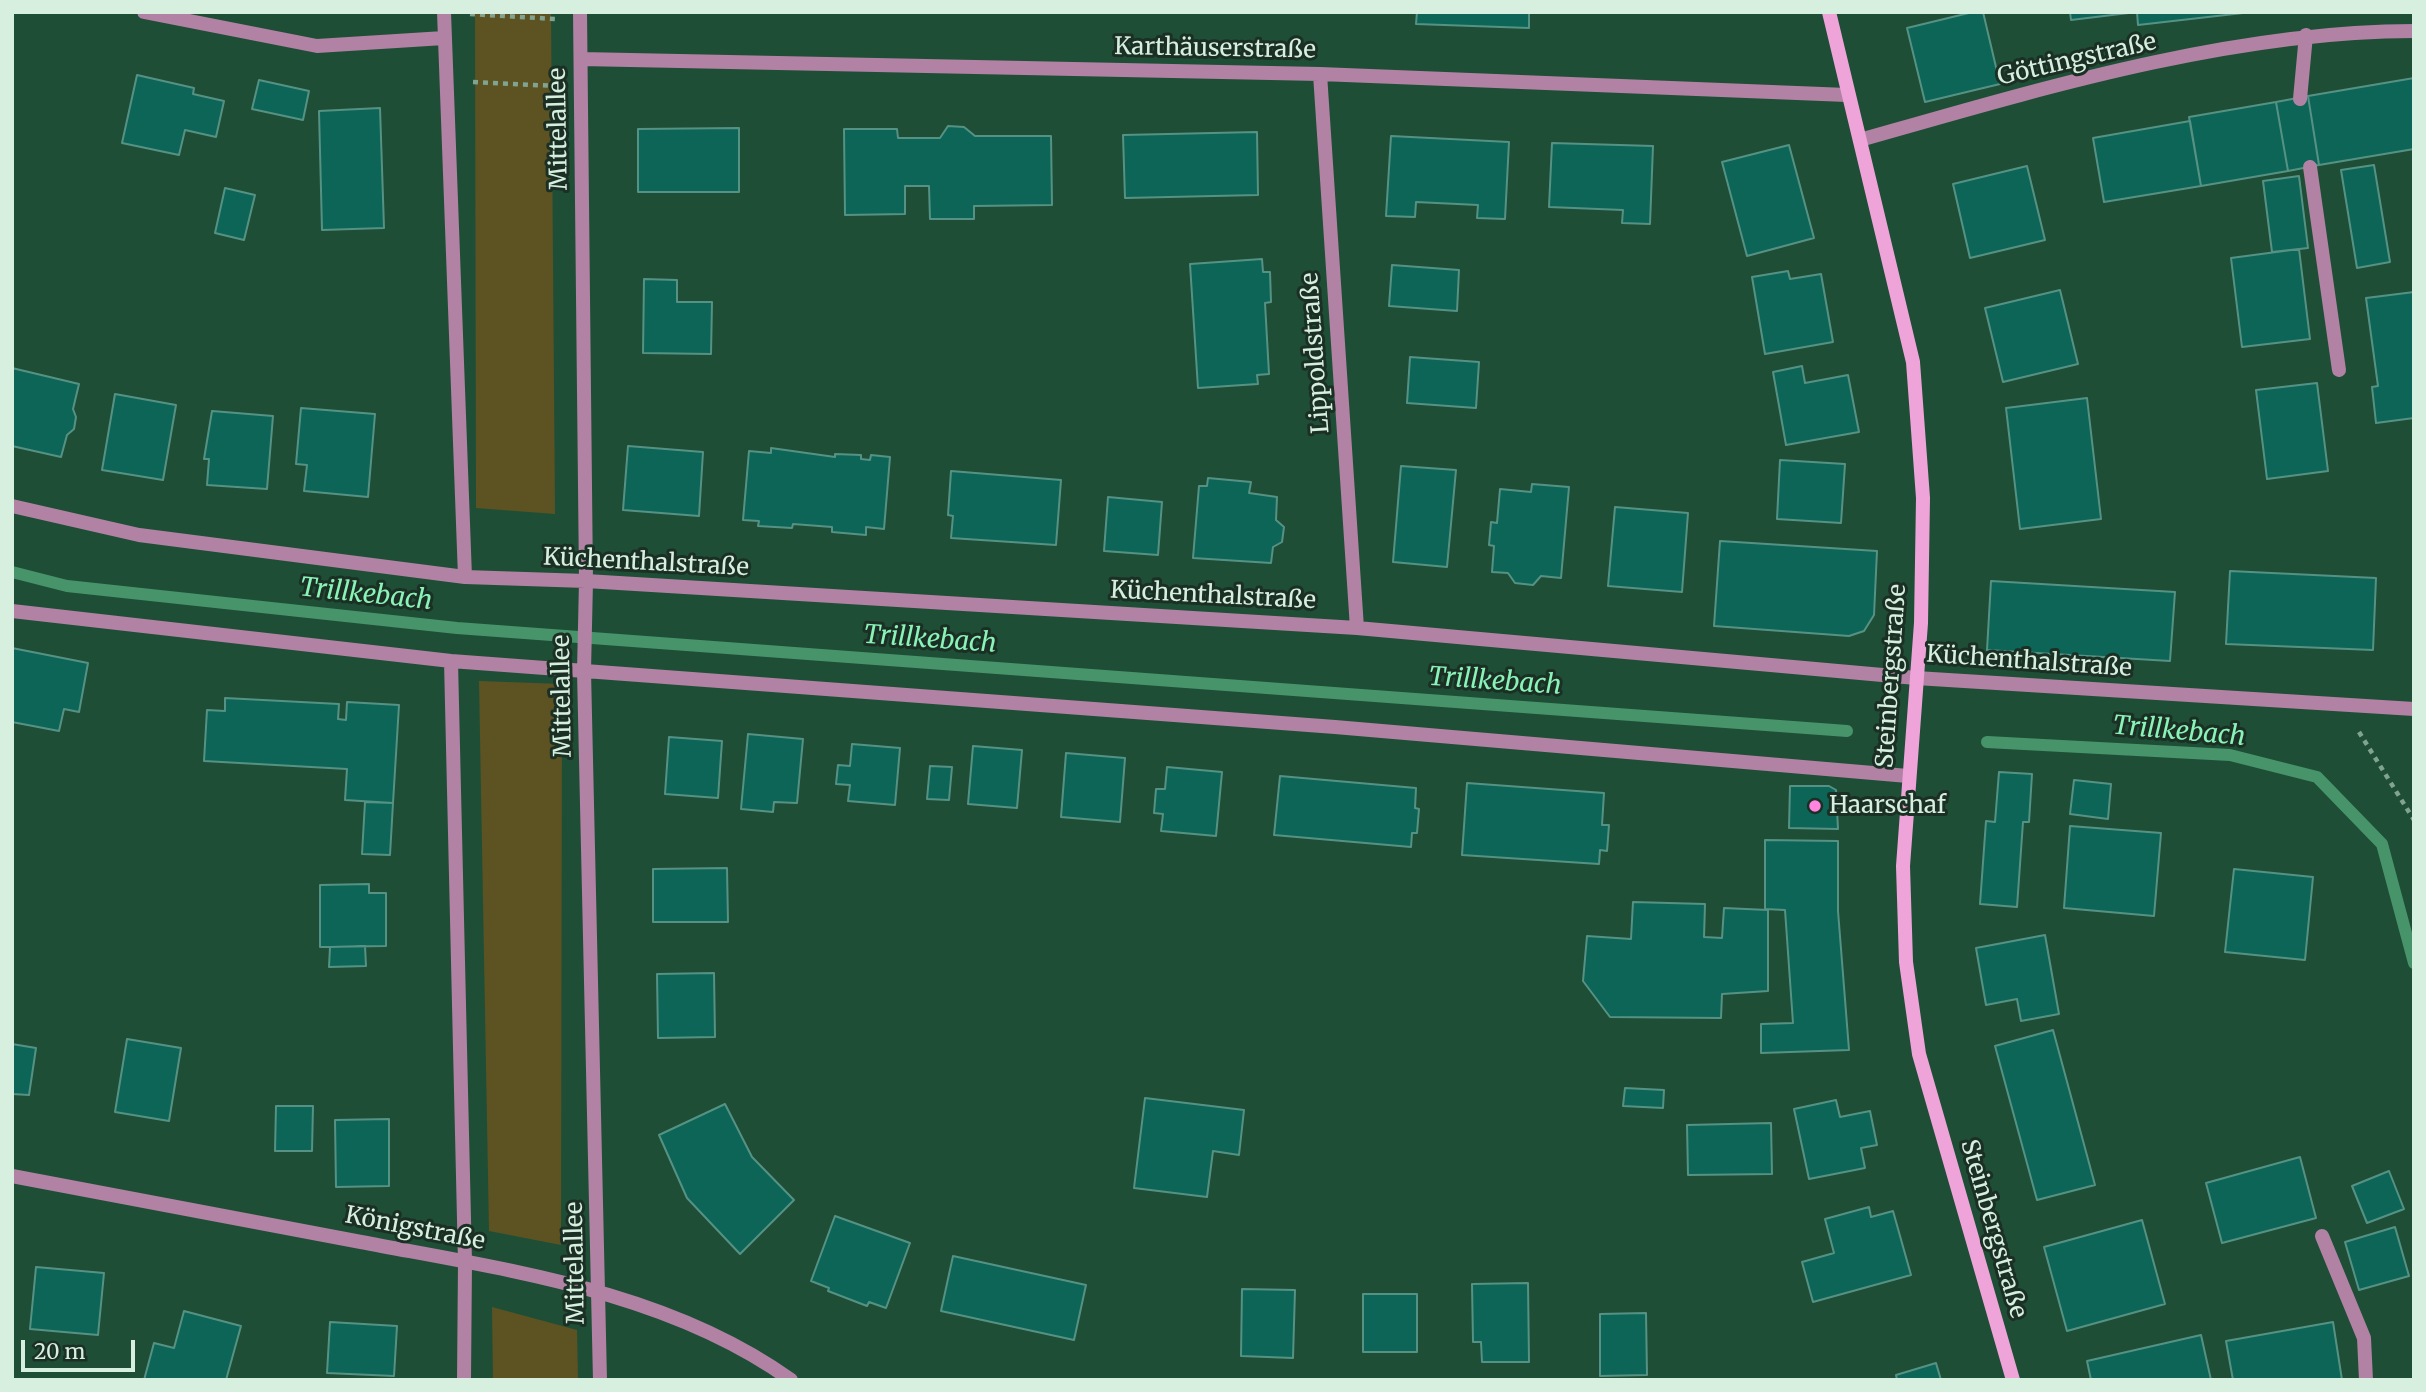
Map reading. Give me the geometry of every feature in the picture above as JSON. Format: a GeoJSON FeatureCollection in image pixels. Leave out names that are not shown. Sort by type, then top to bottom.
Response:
{"type":"FeatureCollection","features":[{"type":"Feature","properties":{"kind":"main road","name":"Steinbergstraße"},"geometry":{"type":"LineString","coordinates":[[1829,12],[1913,362],[1923,498],[1916,678],[1903,866],[1906,962],[1919,1054],[2013,1380]]}},
{"type":"Feature","properties":{"kind":"street"},"geometry":{"type":"LineString","coordinates":[[144,12],[317,46],[444,38]]}},
{"type":"Feature","properties":{"kind":"street"},"geometry":{"type":"LineString","coordinates":[[444,12],[465,577]]}},
{"type":"Feature","properties":{"kind":"street","name":"Mittelallee"},"geometry":{"type":"LineString","coordinates":[[581,17],[586,581],[584,671],[600,1380]]}},
{"type":"Feature","properties":{"kind":"street","name":"Göttingstraße"},"geometry":{"type":"LineString","coordinates":[[1860,140],[2039,89],[2306,35],[2414,30]]}},
{"type":"Feature","properties":{"kind":"street"},"geometry":{"type":"LineString","coordinates":[[2301,99],[2306,35]]}},
{"type":"Feature","properties":{"kind":"street","name":"Karthäuserstraße"},"geometry":{"type":"LineString","coordinates":[[581,59],[1320,74],[1847,95]]}},
{"type":"Feature","properties":{"kind":"street","name":"Lippoldstraße"},"geometry":{"type":"LineString","coordinates":[[1320,74],[1357,628]]}},
{"type":"Feature","properties":{"kind":"street"},"geometry":{"type":"LineString","coordinates":[[2310,167],[2339,370]]}},
{"type":"Feature","properties":{"kind":"street","name":"Küchenthalstraße"},"geometry":{"type":"LineString","coordinates":[[12,506],[139,534],[465,577],[586,581],[1357,628],[1916,678],[2414,709]]}},
{"type":"Feature","properties":{"kind":"street"},"geometry":{"type":"LineString","coordinates":[[12,611],[451,661],[1349,728],[1908,776]]}},
{"type":"Feature","properties":{"kind":"street"},"geometry":{"type":"LineString","coordinates":[[451,661],[465,1262],[464,1380]]}},
{"type":"Feature","properties":{"kind":"street","name":"Königstraße"},"geometry":{"type":"LineString","coordinates":[[12,1176],[465,1262],[600,1292],[692,1324],[791,1380]]}},
{"type":"Feature","properties":{"kind":"street"},"geometry":{"type":"LineString","coordinates":[[2322,1236],[2364,1338],[2366,1380]]}},
{"type":"Feature","properties":{"kind":"path"},"geometry":{"type":"LineString","coordinates":[[444,12],[581,17]]}},
{"type":"Feature","properties":{"kind":"path"},"geometry":{"type":"LineString","coordinates":[[446,80],[581,87]]}},
{"type":"Feature","properties":{"kind":"path"},"geometry":{"type":"LineString","coordinates":[[2343,704],[2414,820]]}},
{"type":"Feature","properties":{"kind":"shaded area"},"geometry":{"type":"Polygon","coordinates":[[[475,12],[551,12],[555,514],[476,508],[475,12]]]}},
{"type":"Feature","properties":{"kind":"shaded area"},"geometry":{"type":"Polygon","coordinates":[[[479,681],[562,684],[561,1245],[489,1231],[479,681]]]}},
{"type":"Feature","properties":{"kind":"shaded area"},"geometry":{"type":"Polygon","coordinates":[[[492,1307],[577,1330],[578,1380],[493,1380],[492,1307]]]}},
{"type":"Feature","properties":{"kind":"building"},"geometry":{"type":"Polygon","coordinates":[[[1417,12],[1529,12],[1529,28],[1416,24],[1417,12]]]}},
{"type":"Feature","properties":{"kind":"building"},"geometry":{"type":"Polygon","coordinates":[[[1983,12],[2000,84],[1925,102],[1907,28],[1983,12]]]}},
{"type":"Feature","properties":{"kind":"building"},"geometry":{"type":"Polygon","coordinates":[[[2070,12],[2137,12],[2071,20],[2070,12]]]}},
{"type":"Feature","properties":{"kind":"building"},"geometry":{"type":"Polygon","coordinates":[[[2137,12],[2243,12],[2243,13],[2138,25],[2137,12]]]}},
{"type":"Feature","properties":{"kind":"building"},"geometry":{"type":"Polygon","coordinates":[[[137,75],[194,88],[193,94],[224,101],[216,137],[185,130],[179,155],[122,143],[137,75]]]}},
{"type":"Feature","properties":{"kind":"building"},"geometry":{"type":"Polygon","coordinates":[[[2414,78],[2414,149],[2319,165],[2308,96],[2414,78]]]}},
{"type":"Feature","properties":{"kind":"building"},"geometry":{"type":"Polygon","coordinates":[[[259,80],[309,91],[303,120],[252,109],[259,80]]]}},
{"type":"Feature","properties":{"kind":"building"},"geometry":{"type":"Polygon","coordinates":[[[2308,96],[2319,165],[2288,171],[2276,102],[2308,96]]]}},
{"type":"Feature","properties":{"kind":"building"},"geometry":{"type":"Polygon","coordinates":[[[2276,102],[2288,171],[2201,186],[2189,117],[2276,102]]]}},
{"type":"Feature","properties":{"kind":"building"},"geometry":{"type":"Polygon","coordinates":[[[380,108],[384,228],[322,230],[319,111],[380,108]]]}},
{"type":"Feature","properties":{"kind":"building"},"geometry":{"type":"Polygon","coordinates":[[[2190,121],[2201,186],[2104,202],[2093,138],[2190,121]]]}},
{"type":"Feature","properties":{"kind":"building"},"geometry":{"type":"Polygon","coordinates":[[[948,126],[964,127],[975,136],[1051,136],[1052,205],[974,206],[974,219],[930,219],[929,186],[905,186],[905,214],[845,215],[844,129],[897,129],[898,138],[940,138],[948,126]]]}},
{"type":"Feature","properties":{"kind":"building"},"geometry":{"type":"Polygon","coordinates":[[[739,128],[739,192],[638,192],[638,129],[739,128]]]}},
{"type":"Feature","properties":{"kind":"building"},"geometry":{"type":"Polygon","coordinates":[[[1257,132],[1258,195],[1125,198],[1123,135],[1257,132]]]}},
{"type":"Feature","properties":{"kind":"building"},"geometry":{"type":"Polygon","coordinates":[[[1391,136],[1509,142],[1505,219],[1477,218],[1478,205],[1416,202],[1415,217],[1386,216],[1391,136]]]}},
{"type":"Feature","properties":{"kind":"building"},"geometry":{"type":"Polygon","coordinates":[[[1552,143],[1653,146],[1650,224],[1622,223],[1623,210],[1549,207],[1552,143]]]}},
{"type":"Feature","properties":{"kind":"building"},"geometry":{"type":"Polygon","coordinates":[[[1789,145],[1814,238],[1747,256],[1722,162],[1789,145]]]}},
{"type":"Feature","properties":{"kind":"building"},"geometry":{"type":"Polygon","coordinates":[[[2374,165],[2390,262],[2357,268],[2341,170],[2374,165]]]}},
{"type":"Feature","properties":{"kind":"building"},"geometry":{"type":"Polygon","coordinates":[[[2027,166],[2045,240],[1970,258],[1953,184],[2027,166]]]}},
{"type":"Feature","properties":{"kind":"building"},"geometry":{"type":"Polygon","coordinates":[[[2299,176],[2308,248],[2272,252],[2263,181],[2299,176]]]}},
{"type":"Feature","properties":{"kind":"building"},"geometry":{"type":"Polygon","coordinates":[[[225,188],[255,195],[244,240],[215,233],[225,188]]]}},
{"type":"Feature","properties":{"kind":"building"},"geometry":{"type":"Polygon","coordinates":[[[2299,249],[2310,339],[2242,347],[2231,258],[2299,249]]]}},
{"type":"Feature","properties":{"kind":"building"},"geometry":{"type":"Polygon","coordinates":[[[1262,259],[1263,272],[1270,272],[1271,302],[1265,303],[1269,374],[1257,375],[1258,384],[1198,388],[1190,264],[1262,259]]]}},
{"type":"Feature","properties":{"kind":"building"},"geometry":{"type":"Polygon","coordinates":[[[1392,265],[1459,270],[1457,311],[1389,306],[1392,265]]]}},
{"type":"Feature","properties":{"kind":"building"},"geometry":{"type":"Polygon","coordinates":[[[1788,271],[1790,279],[1821,274],[1833,342],[1765,354],[1752,277],[1788,271]]]}},
{"type":"Feature","properties":{"kind":"building"},"geometry":{"type":"Polygon","coordinates":[[[644,279],[677,280],[677,302],[712,302],[711,354],[643,353],[644,279]]]}},
{"type":"Feature","properties":{"kind":"building"},"geometry":{"type":"Polygon","coordinates":[[[2060,290],[2078,364],[2003,382],[1985,308],[2060,290]]]}},
{"type":"Feature","properties":{"kind":"building"},"geometry":{"type":"Polygon","coordinates":[[[2414,292],[2414,418],[2376,423],[2372,387],[2378,386],[2366,298],[2414,292]]]}},
{"type":"Feature","properties":{"kind":"building"},"geometry":{"type":"Polygon","coordinates":[[[1410,357],[1479,362],[1476,408],[1407,403],[1410,357]]]}},
{"type":"Feature","properties":{"kind":"building"},"geometry":{"type":"Polygon","coordinates":[[[1802,366],[1805,383],[1848,375],[1859,432],[1786,445],[1773,372],[1802,366]]]}},
{"type":"Feature","properties":{"kind":"building"},"geometry":{"type":"Polygon","coordinates":[[[12,368],[79,384],[73,409],[76,417],[74,429],[67,435],[61,457],[12,446],[12,368]]]}},
{"type":"Feature","properties":{"kind":"building"},"geometry":{"type":"Polygon","coordinates":[[[2317,383],[2328,471],[2267,479],[2256,390],[2317,383]]]}},
{"type":"Feature","properties":{"kind":"building"},"geometry":{"type":"Polygon","coordinates":[[[115,394],[176,405],[163,480],[102,470],[115,394]]]}},
{"type":"Feature","properties":{"kind":"building"},"geometry":{"type":"Polygon","coordinates":[[[2087,398],[2101,519],[2020,529],[2006,408],[2087,398]]]}},
{"type":"Feature","properties":{"kind":"building"},"geometry":{"type":"Polygon","coordinates":[[[301,408],[375,414],[368,497],[304,491],[307,465],[296,464],[301,408]]]}},
{"type":"Feature","properties":{"kind":"building"},"geometry":{"type":"Polygon","coordinates":[[[212,411],[273,416],[267,489],[207,485],[209,459],[204,459],[212,411]]]}},
{"type":"Feature","properties":{"kind":"building"},"geometry":{"type":"Polygon","coordinates":[[[628,446],[703,452],[699,516],[623,510],[628,446]]]}},
{"type":"Feature","properties":{"kind":"building"},"geometry":{"type":"Polygon","coordinates":[[[771,448],[835,457],[835,454],[861,455],[861,459],[870,460],[871,455],[890,457],[884,529],[866,527],[866,535],[832,532],[832,527],[793,524],[792,528],[758,526],[759,521],[743,520],[749,451],[771,453],[771,448]]]}},
{"type":"Feature","properties":{"kind":"building"},"geometry":{"type":"Polygon","coordinates":[[[1780,460],[1845,464],[1841,523],[1777,519],[1780,460]]]}},
{"type":"Feature","properties":{"kind":"building"},"geometry":{"type":"Polygon","coordinates":[[[1401,466],[1456,470],[1447,567],[1393,562],[1401,466]]]}},
{"type":"Feature","properties":{"kind":"building"},"geometry":{"type":"Polygon","coordinates":[[[951,471],[1061,480],[1056,545],[951,538],[953,516],[948,515],[951,471]]]}},
{"type":"Feature","properties":{"kind":"building"},"geometry":{"type":"Polygon","coordinates":[[[1208,478],[1251,482],[1249,493],[1277,497],[1276,520],[1284,527],[1282,542],[1273,547],[1271,563],[1193,558],[1199,486],[1207,486],[1208,478]]]}},
{"type":"Feature","properties":{"kind":"building"},"geometry":{"type":"Polygon","coordinates":[[[1532,484],[1569,487],[1561,578],[1541,576],[1533,585],[1515,583],[1508,573],[1492,572],[1494,546],[1489,545],[1491,522],[1497,523],[1500,489],[1531,492],[1532,484]]]}},
{"type":"Feature","properties":{"kind":"building"},"geometry":{"type":"Polygon","coordinates":[[[1108,497],[1162,502],[1158,555],[1104,551],[1108,497]]]}},
{"type":"Feature","properties":{"kind":"building"},"geometry":{"type":"Polygon","coordinates":[[[1615,507],[1688,513],[1682,592],[1608,586],[1615,507]]]}},
{"type":"Feature","properties":{"kind":"building"},"geometry":{"type":"Polygon","coordinates":[[[1720,541],[1877,551],[1874,615],[1864,631],[1849,636],[1714,626],[1720,541]]]}},
{"type":"Feature","properties":{"kind":"building"},"geometry":{"type":"Polygon","coordinates":[[[2230,571],[2376,578],[2373,650],[2226,644],[2230,571]]]}},
{"type":"Feature","properties":{"kind":"building"},"geometry":{"type":"Polygon","coordinates":[[[1991,581],[2175,592],[2170,661],[1987,650],[1991,581]]]}},
{"type":"Feature","properties":{"kind":"building"},"geometry":{"type":"Polygon","coordinates":[[[12,648],[88,663],[79,712],[64,709],[59,731],[12,722],[12,648]]]}},
{"type":"Feature","properties":{"kind":"building"},"geometry":{"type":"Polygon","coordinates":[[[225,698],[339,704],[338,719],[346,720],[347,702],[399,705],[393,803],[345,800],[347,769],[204,761],[207,710],[225,711],[225,698]]]}},
{"type":"Feature","properties":{"kind":"building"},"geometry":{"type":"Polygon","coordinates":[[[748,734],[803,739],[797,803],[774,802],[773,812],[741,809],[748,734]]]}},
{"type":"Feature","properties":{"kind":"building"},"geometry":{"type":"Polygon","coordinates":[[[669,737],[722,741],[718,798],[665,794],[669,737]]]}},
{"type":"Feature","properties":{"kind":"building"},"geometry":{"type":"Polygon","coordinates":[[[852,744],[900,748],[895,805],[848,801],[850,785],[836,784],[838,765],[850,766],[852,744]]]}},
{"type":"Feature","properties":{"kind":"building"},"geometry":{"type":"Polygon","coordinates":[[[973,746],[1022,750],[1017,808],[968,804],[973,746]]]}},
{"type":"Feature","properties":{"kind":"building"},"geometry":{"type":"Polygon","coordinates":[[[1066,753],[1125,758],[1120,822],[1061,817],[1066,753]]]}},
{"type":"Feature","properties":{"kind":"building"},"geometry":{"type":"Polygon","coordinates":[[[930,766],[952,767],[949,800],[927,799],[930,766]]]}},
{"type":"Feature","properties":{"kind":"building"},"geometry":{"type":"Polygon","coordinates":[[[1167,767],[1222,772],[1216,836],[1161,831],[1163,814],[1154,813],[1156,789],[1165,789],[1167,767]]]}},
{"type":"Feature","properties":{"kind":"building"},"geometry":{"type":"Polygon","coordinates":[[[1999,772],[2032,774],[2029,822],[2023,822],[2017,907],[1980,904],[1986,821],[1995,822],[1999,772]]]}},
{"type":"Feature","properties":{"kind":"building"},"geometry":{"type":"Polygon","coordinates":[[[1280,776],[1416,788],[1415,808],[1419,809],[1417,833],[1412,833],[1411,847],[1274,835],[1280,776]]]}},
{"type":"Feature","properties":{"kind":"building"},"geometry":{"type":"Polygon","coordinates":[[[2074,780],[2111,784],[2108,819],[2070,814],[2074,780]]]}},
{"type":"Feature","properties":{"kind":"building"},"geometry":{"type":"Polygon","coordinates":[[[1467,783],[1604,793],[1602,825],[1609,825],[1607,851],[1600,850],[1599,864],[1462,855],[1467,783]]]}},
{"type":"Feature","properties":{"kind":"building"},"geometry":{"type":"Polygon","coordinates":[[[1790,786],[1829,786],[1836,790],[1838,829],[1789,828],[1790,786]]]}},
{"type":"Feature","properties":{"kind":"building"},"geometry":{"type":"Polygon","coordinates":[[[365,802],[393,803],[390,855],[362,854],[365,802]]]}},
{"type":"Feature","properties":{"kind":"building"},"geometry":{"type":"Polygon","coordinates":[[[2070,826],[2161,833],[2154,916],[2064,908],[2070,826]]]}},
{"type":"Feature","properties":{"kind":"building"},"geometry":{"type":"Polygon","coordinates":[[[1765,840],[1838,841],[1838,911],[1849,1050],[1761,1053],[1761,1024],[1793,1023],[1785,910],[1765,909],[1765,840]]]}},
{"type":"Feature","properties":{"kind":"building"},"geometry":{"type":"Polygon","coordinates":[[[727,868],[728,922],[653,922],[653,869],[727,868]]]}},
{"type":"Feature","properties":{"kind":"building"},"geometry":{"type":"Polygon","coordinates":[[[2234,869],[2313,877],[2305,960],[2225,952],[2234,869]]]}},
{"type":"Feature","properties":{"kind":"building"},"geometry":{"type":"Polygon","coordinates":[[[369,884],[369,893],[386,893],[386,946],[320,947],[320,885],[369,884]]]}},
{"type":"Feature","properties":{"kind":"building"},"geometry":{"type":"Polygon","coordinates":[[[1633,902],[1705,904],[1704,937],[1722,938],[1724,908],[1768,910],[1768,991],[1722,994],[1721,1018],[1610,1017],[1583,981],[1587,936],[1631,939],[1633,902]]]}},
{"type":"Feature","properties":{"kind":"building"},"geometry":{"type":"Polygon","coordinates":[[[2045,935],[2059,1014],[2021,1021],[2017,999],[1986,1005],[1976,948],[2045,935]]]}},
{"type":"Feature","properties":{"kind":"building"},"geometry":{"type":"Polygon","coordinates":[[[365,946],[366,966],[329,967],[330,947],[365,946]]]}},
{"type":"Feature","properties":{"kind":"building"},"geometry":{"type":"Polygon","coordinates":[[[714,973],[715,1037],[658,1038],[657,974],[714,973]]]}},
{"type":"Feature","properties":{"kind":"building"},"geometry":{"type":"Polygon","coordinates":[[[2053,1030],[2095,1185],[2037,1200],[1995,1046],[2053,1030]]]}},
{"type":"Feature","properties":{"kind":"building"},"geometry":{"type":"Polygon","coordinates":[[[127,1039],[181,1048],[169,1121],[115,1112],[127,1039]]]}},
{"type":"Feature","properties":{"kind":"building"},"geometry":{"type":"Polygon","coordinates":[[[12,1044],[36,1048],[29,1095],[12,1094],[12,1044]]]}},
{"type":"Feature","properties":{"kind":"building"},"geometry":{"type":"Polygon","coordinates":[[[1625,1088],[1664,1090],[1663,1108],[1623,1106],[1625,1088]]]}},
{"type":"Feature","properties":{"kind":"building"},"geometry":{"type":"Polygon","coordinates":[[[1145,1098],[1244,1110],[1239,1155],[1213,1151],[1207,1197],[1134,1188],[1145,1098]]]}},
{"type":"Feature","properties":{"kind":"building"},"geometry":{"type":"Polygon","coordinates":[[[1836,1100],[1840,1117],[1870,1111],[1877,1145],[1861,1148],[1865,1168],[1809,1179],[1794,1109],[1836,1100]]]}},
{"type":"Feature","properties":{"kind":"building"},"geometry":{"type":"Polygon","coordinates":[[[725,1104],[752,1157],[794,1200],[740,1254],[687,1198],[659,1135],[725,1104]]]}},
{"type":"Feature","properties":{"kind":"building"},"geometry":{"type":"Polygon","coordinates":[[[276,1106],[313,1106],[312,1151],[275,1151],[276,1106]]]}},
{"type":"Feature","properties":{"kind":"building"},"geometry":{"type":"Polygon","coordinates":[[[389,1119],[389,1186],[336,1187],[335,1120],[389,1119]]]}},
{"type":"Feature","properties":{"kind":"building"},"geometry":{"type":"Polygon","coordinates":[[[1771,1123],[1772,1174],[1688,1175],[1687,1125],[1771,1123]]]}},
{"type":"Feature","properties":{"kind":"building"},"geometry":{"type":"Polygon","coordinates":[[[2300,1157],[2316,1218],[2222,1243],[2206,1183],[2300,1157]]]}},
{"type":"Feature","properties":{"kind":"building"},"geometry":{"type":"Polygon","coordinates":[[[2389,1171],[2404,1209],[2367,1223],[2352,1186],[2389,1171]]]}},
{"type":"Feature","properties":{"kind":"building"},"geometry":{"type":"Polygon","coordinates":[[[1869,1207],[1871,1217],[1893,1211],[1911,1275],[1813,1302],[1802,1262],[1834,1253],[1825,1219],[1869,1207]]]}},
{"type":"Feature","properties":{"kind":"building"},"geometry":{"type":"Polygon","coordinates":[[[835,1216],[910,1243],[886,1308],[869,1302],[867,1306],[828,1291],[829,1288],[811,1281],[835,1216]]]}},
{"type":"Feature","properties":{"kind":"building"},"geometry":{"type":"Polygon","coordinates":[[[2142,1220],[2165,1304],[2067,1331],[2044,1247],[2142,1220]]]}},
{"type":"Feature","properties":{"kind":"building"},"geometry":{"type":"Polygon","coordinates":[[[2395,1227],[2409,1276],[2359,1290],[2345,1242],[2395,1227]]]}},
{"type":"Feature","properties":{"kind":"building"},"geometry":{"type":"Polygon","coordinates":[[[953,1256],[1086,1285],[1074,1340],[941,1311],[953,1256]]]}},
{"type":"Feature","properties":{"kind":"building"},"geometry":{"type":"Polygon","coordinates":[[[36,1267],[104,1273],[98,1335],[30,1329],[36,1267]]]}},
{"type":"Feature","properties":{"kind":"building"},"geometry":{"type":"Polygon","coordinates":[[[1528,1283],[1529,1362],[1482,1362],[1481,1342],[1473,1342],[1472,1284],[1528,1283]]]}},
{"type":"Feature","properties":{"kind":"building"},"geometry":{"type":"Polygon","coordinates":[[[1242,1289],[1295,1290],[1293,1358],[1241,1356],[1242,1289]]]}},
{"type":"Feature","properties":{"kind":"building"},"geometry":{"type":"Polygon","coordinates":[[[1363,1294],[1417,1294],[1417,1352],[1363,1352],[1363,1294]]]}},
{"type":"Feature","properties":{"kind":"building"},"geometry":{"type":"Polygon","coordinates":[[[184,1311],[241,1326],[226,1380],[144,1380],[154,1343],[174,1348],[184,1311]]]}},
{"type":"Feature","properties":{"kind":"building"},"geometry":{"type":"Polygon","coordinates":[[[1646,1313],[1647,1375],[1600,1376],[1600,1314],[1646,1313]]]}},
{"type":"Feature","properties":{"kind":"building"},"geometry":{"type":"Polygon","coordinates":[[[330,1322],[397,1326],[394,1376],[327,1373],[330,1322]]]}},
{"type":"Feature","properties":{"kind":"building"},"geometry":{"type":"Polygon","coordinates":[[[2333,1322],[2342,1380],[2233,1380],[2226,1341],[2333,1322]]]}},
{"type":"Feature","properties":{"kind":"building"},"geometry":{"type":"Polygon","coordinates":[[[2201,1335],[2211,1380],[2091,1380],[2087,1361],[2201,1335]]]}},
{"type":"Feature","properties":{"kind":"building"},"geometry":{"type":"Polygon","coordinates":[[[1936,1363],[1941,1380],[1897,1380],[1896,1375],[1936,1363]]]}},
{"type":"Feature","properties":{"kind":"waterway","name":"Trillkebach"},"geometry":{"type":"LineString","coordinates":[[12,572],[67,586],[457,628],[1847,731]]}},
{"type":"Feature","properties":{"kind":"waterway","name":"Trillkebach"},"geometry":{"type":"LineString","coordinates":[[1987,742],[2230,755],[2317,777],[2382,844],[2414,963]]}},
{"type":"Feature","properties":{"kind":"place","name":"Haarschaf"},"geometry":{"type":"Point","coordinates":[1815,806]}}]}
